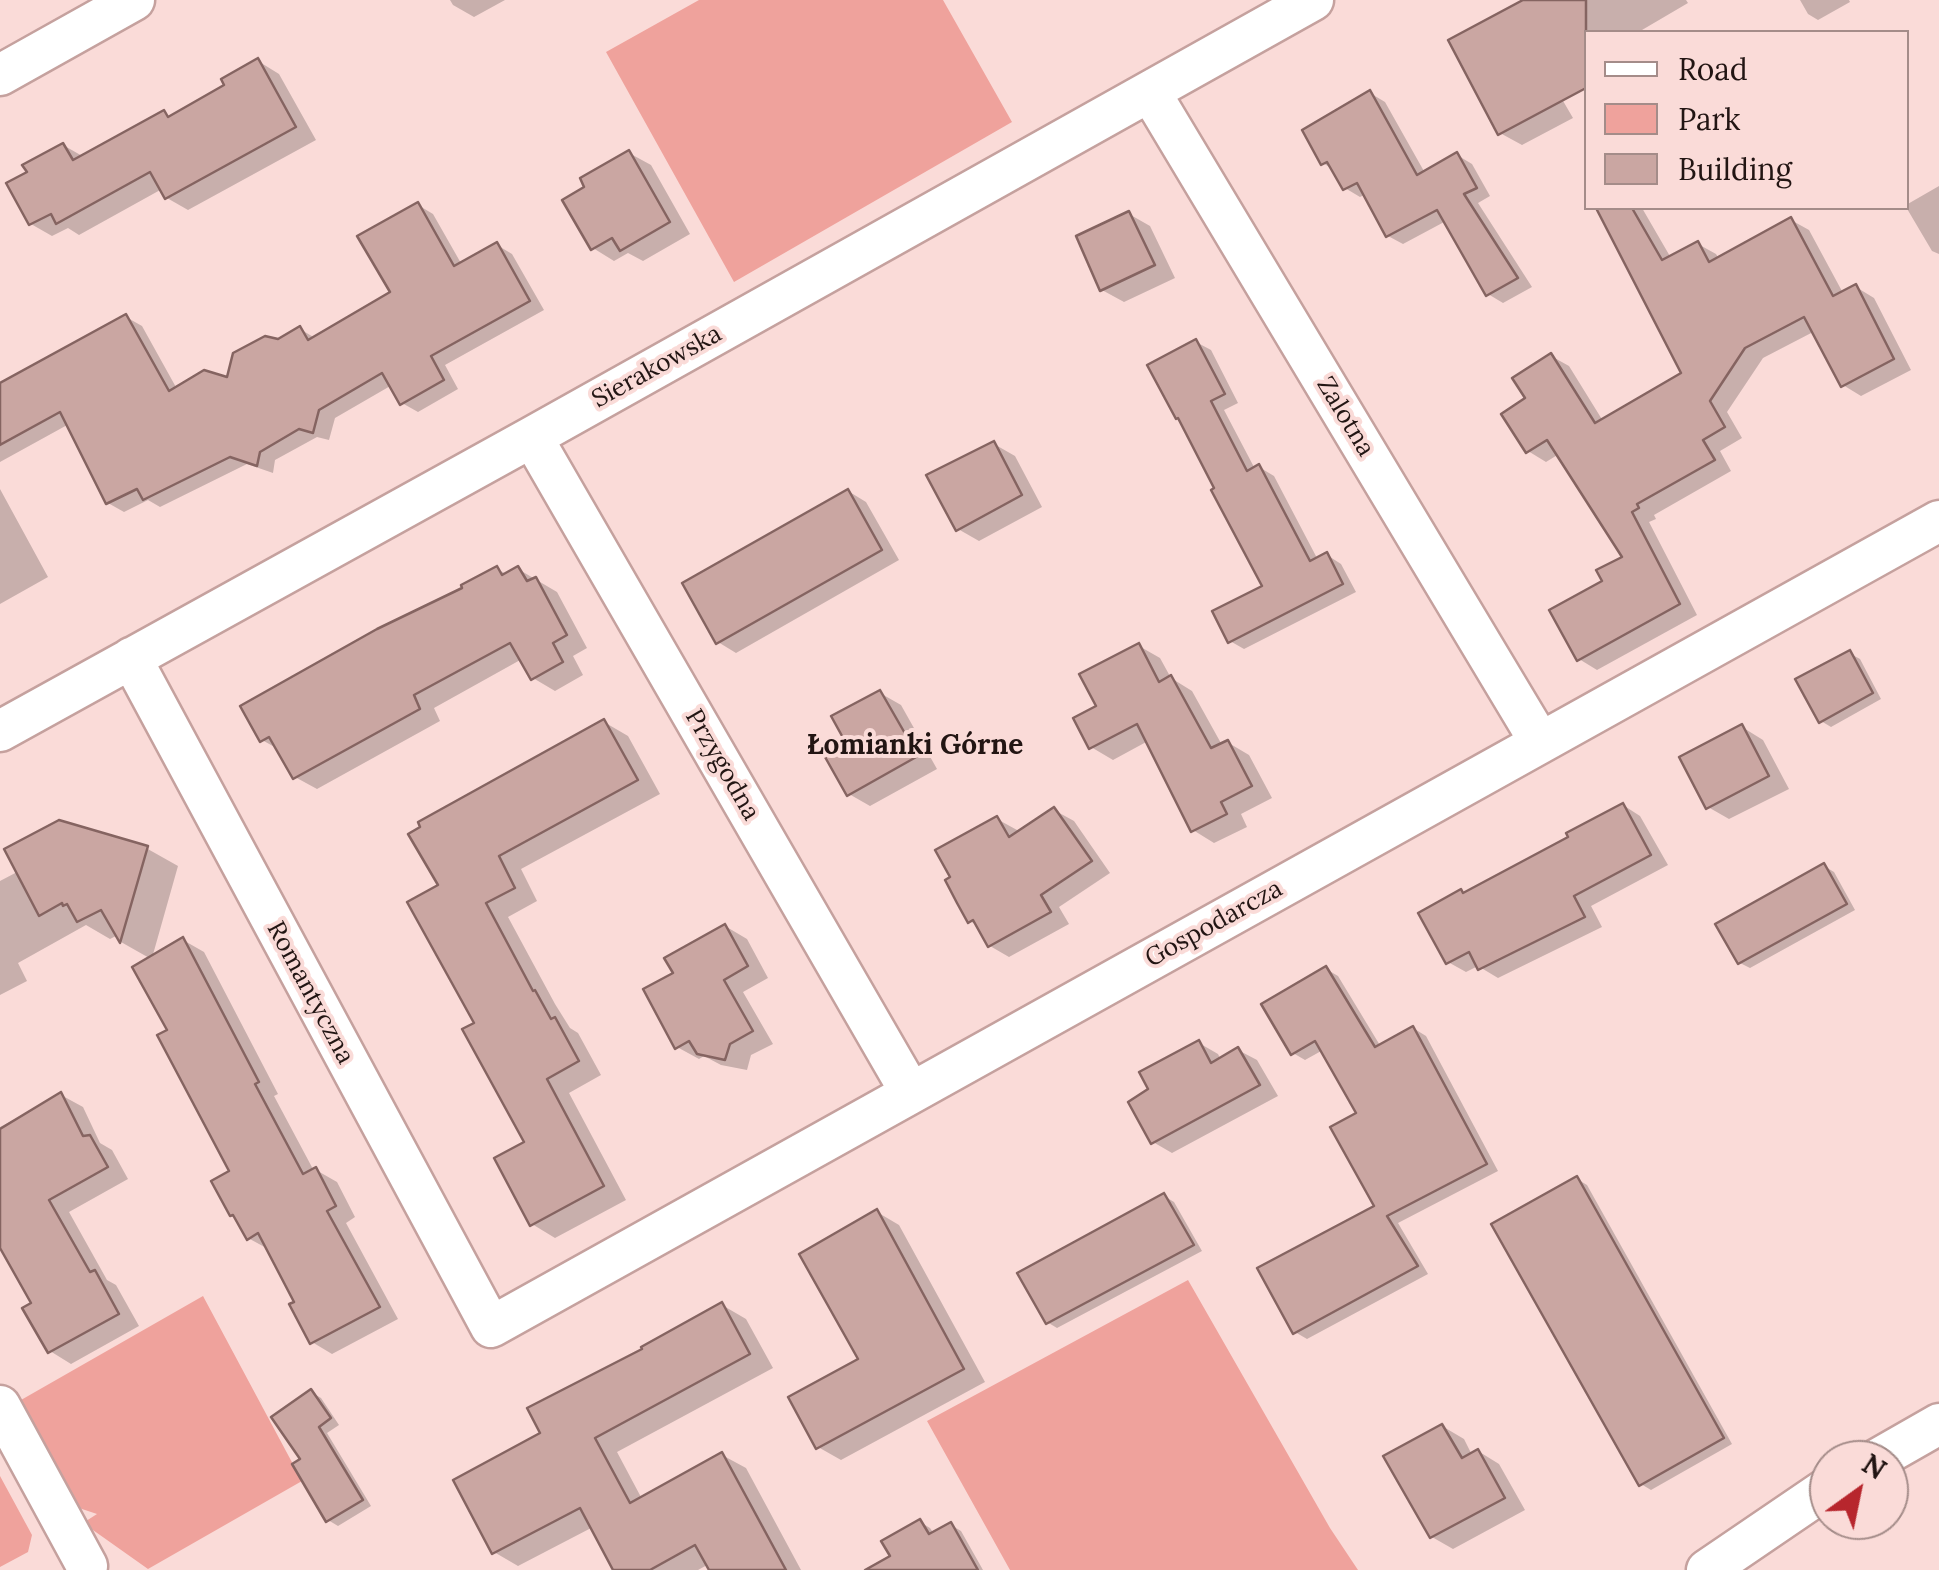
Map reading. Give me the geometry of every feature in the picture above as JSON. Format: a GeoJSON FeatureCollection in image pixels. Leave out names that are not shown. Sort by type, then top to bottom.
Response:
{"type":"FeatureCollection","features":[{"type":"Feature","properties":{"kind":"street"},"geometry":{"type":"LineString","coordinates":[[0,75],[134,0]]}},
{"type":"Feature","properties":{"kind":"street","name":"Sierakowska"},"geometry":{"type":"LineString","coordinates":[[0,731],[1313,0]]}},
{"type":"Feature","properties":{"kind":"street","name":"Zalotna"},"geometry":{"type":"LineString","coordinates":[[1150,92],[1540,742]]}},
{"type":"Feature","properties":{"kind":"street","name":"Przygodna"},"geometry":{"type":"LineString","coordinates":[[532,437],[911,1093]]}},
{"type":"Feature","properties":{"kind":"street","name":"Gospodarcza"},"geometry":{"type":"LineString","coordinates":[[490,1328],[1939,521]]}},
{"type":"Feature","properties":{"kind":"street","name":"Romantyczna"},"geometry":{"type":"LineString","coordinates":[[131,658],[490,1328]]}},
{"type":"Feature","properties":{"kind":"street"},"geometry":{"type":"LineString","coordinates":[[0,1406],[87,1566]]}},
{"type":"Feature","properties":{"kind":"street"},"geometry":{"type":"LineString","coordinates":[[1909,1441],[1939,1424]]}},
{"type":"Feature","properties":{"kind":"street"},"geometry":{"type":"LineString","coordinates":[[1707,1570],[1809,1500]]}},
{"type":"Feature","properties":{"kind":"green space"},"geometry":{"type":"Polygon","coordinates":[[[699,0],[943,0],[1012,122],[734,282],[606,52],[699,0]]]}},
{"type":"Feature","properties":{"kind":"green space"},"geometry":{"type":"Polygon","coordinates":[[[1188,1280],[1358,1570],[1010,1570],[927,1421],[1188,1280]]]}},
{"type":"Feature","properties":{"kind":"green space"},"geometry":{"type":"Polygon","coordinates":[[[203,1296],[302,1481],[148,1569],[83,1523],[97,1514],[79,1508],[21,1400],[203,1296]]]}},
{"type":"Feature","properties":{"kind":"green space"},"geometry":{"type":"Polygon","coordinates":[[[0,1476],[32,1535],[28,1552],[0,1567],[0,1476]]]}},
{"type":"Feature","properties":{"kind":"building"},"geometry":{"type":"Polygon","coordinates":[[[1523,0],[1586,0],[1584,89],[1498,135],[1448,40],[1523,0]]]}},
{"type":"Feature","properties":{"kind":"building"},"geometry":{"type":"Polygon","coordinates":[[[258,58],[296,127],[165,199],[150,172],[56,224],[51,214],[29,225],[6,183],[27,172],[22,165],[63,143],[73,160],[164,110],[168,117],[224,85],[221,79],[258,58]]]}},
{"type":"Feature","properties":{"kind":"building"},"geometry":{"type":"Polygon","coordinates":[[[1370,90],[1417,175],[1457,152],[1477,188],[1464,194],[1518,278],[1486,296],[1437,210],[1386,237],[1357,183],[1343,190],[1327,162],[1321,165],[1302,130],[1370,90]]]}},
{"type":"Feature","properties":{"kind":"building"},"geometry":{"type":"Polygon","coordinates":[[[629,150],[670,222],[620,251],[612,238],[591,250],[562,200],[584,187],[580,178],[629,150]]]}},
{"type":"Feature","properties":{"kind":"building"},"geometry":{"type":"Polygon","coordinates":[[[418,202],[454,266],[497,242],[530,301],[431,356],[444,380],[400,405],[382,373],[319,410],[313,433],[299,429],[260,452],[257,466],[230,457],[143,500],[137,489],[106,504],[60,412],[0,445],[0,383],[126,314],[169,391],[204,370],[227,377],[233,353],[265,336],[278,339],[300,326],[308,340],[390,292],[357,236],[418,202]]]}},
{"type":"Feature","properties":{"kind":"building"},"geometry":{"type":"Polygon","coordinates":[[[1597,210],[1633,210],[1662,260],[1698,241],[1709,262],[1791,217],[1833,296],[1856,284],[1894,359],[1841,387],[1804,317],[1745,348],[1710,401],[1725,427],[1703,440],[1715,460],[1637,504],[1639,508],[1632,512],[1680,604],[1577,661],[1549,610],[1602,581],[1596,570],[1622,557],[1547,440],[1526,453],[1501,414],[1525,398],[1512,378],[1551,353],[1595,423],[1681,373],[1597,210]]]}},
{"type":"Feature","properties":{"kind":"building"},"geometry":{"type":"Polygon","coordinates":[[[1129,211],[1155,265],[1100,291],[1076,236],[1129,211]]]}},
{"type":"Feature","properties":{"kind":"building"},"geometry":{"type":"Polygon","coordinates":[[[1196,339],[1225,394],[1211,401],[1247,471],[1259,464],[1310,561],[1327,552],[1343,584],[1228,643],[1212,611],[1262,586],[1178,418],[1147,365],[1196,339]]]}},
{"type":"Feature","properties":{"kind":"building"},"geometry":{"type":"Polygon","coordinates":[[[994,441],[1022,495],[956,531],[926,475],[994,441]]]}},
{"type":"Feature","properties":{"kind":"building"},"geometry":{"type":"Polygon","coordinates":[[[848,489],[882,550],[716,644],[682,583],[848,489]]]}},
{"type":"Feature","properties":{"kind":"building"},"geometry":{"type":"Polygon","coordinates":[[[497,566],[502,575],[518,566],[527,581],[536,577],[567,635],[553,643],[563,662],[531,680],[510,643],[414,695],[420,709],[293,779],[269,737],[260,742],[240,706],[497,566]]]}},
{"type":"Feature","properties":{"kind":"building"},"geometry":{"type":"Polygon","coordinates":[[[1139,643],[1159,682],[1171,675],[1211,748],[1228,740],[1252,786],[1221,802],[1227,814],[1191,832],[1137,724],[1089,749],[1073,718],[1096,706],[1079,674],[1139,643]]]}},
{"type":"Feature","properties":{"kind":"building"},"geometry":{"type":"Polygon","coordinates":[[[1850,650],[1873,693],[1819,723],[1795,679],[1850,650]]]}},
{"type":"Feature","properties":{"kind":"building"},"geometry":{"type":"Polygon","coordinates":[[[880,690],[918,756],[847,796],[825,757],[847,745],[831,716],[880,690]]]}},
{"type":"Feature","properties":{"kind":"building"},"geometry":{"type":"Polygon","coordinates":[[[604,719],[638,780],[499,856],[515,888],[486,903],[533,991],[551,1019],[555,1017],[579,1061],[547,1079],[604,1186],[530,1226],[494,1158],[524,1142],[462,1029],[474,1023],[407,902],[438,885],[408,834],[420,827],[418,822],[604,719]]]}},
{"type":"Feature","properties":{"kind":"building"},"geometry":{"type":"Polygon","coordinates":[[[1742,724],[1769,776],[1706,809],[1679,757],[1742,724]]]}},
{"type":"Feature","properties":{"kind":"building"},"geometry":{"type":"Polygon","coordinates":[[[1623,803],[1651,855],[1574,896],[1585,917],[1478,970],[1469,952],[1446,964],[1418,913],[1568,837],[1566,833],[1623,803]]]}},
{"type":"Feature","properties":{"kind":"building"},"geometry":{"type":"Polygon","coordinates":[[[1054,807],[1092,861],[1041,895],[1051,912],[988,947],[973,920],[968,923],[957,903],[945,880],[950,877],[935,850],[997,816],[1009,837],[1054,807]]]}},
{"type":"Feature","properties":{"kind":"building"},"geometry":{"type":"Polygon","coordinates":[[[59,820],[148,846],[120,943],[101,910],[77,922],[67,904],[62,903],[39,916],[4,849],[59,820]]]}},
{"type":"Feature","properties":{"kind":"building"},"geometry":{"type":"Polygon","coordinates":[[[1824,863],[1847,904],[1738,964],[1715,924],[1824,863]]]}},
{"type":"Feature","properties":{"kind":"building"},"geometry":{"type":"Polygon","coordinates":[[[725,924],[748,966],[724,980],[753,1031],[730,1044],[725,1060],[697,1054],[689,1041],[675,1049],[643,989],[673,973],[664,958],[725,924]]]}},
{"type":"Feature","properties":{"kind":"building"},"geometry":{"type":"Polygon","coordinates":[[[183,937],[303,1174],[316,1167],[336,1206],[327,1211],[380,1307],[310,1344],[289,1304],[294,1302],[258,1233],[247,1240],[211,1181],[229,1171],[157,1035],[167,1030],[132,967],[183,937]]]}},
{"type":"Feature","properties":{"kind":"building"},"geometry":{"type":"Polygon","coordinates":[[[1326,966],[1375,1047],[1413,1026],[1487,1164],[1387,1216],[1418,1266],[1293,1334],[1257,1268],[1374,1206],[1330,1127],[1356,1113],[1315,1041],[1291,1055],[1261,1004],[1326,966]]]}},
{"type":"Feature","properties":{"kind":"building"},"geometry":{"type":"Polygon","coordinates":[[[1199,1040],[1211,1063],[1238,1047],[1260,1085],[1151,1144],[1128,1102],[1148,1089],[1139,1072],[1199,1040]]]}},
{"type":"Feature","properties":{"kind":"building"},"geometry":{"type":"Polygon","coordinates":[[[61,1092],[83,1136],[90,1135],[108,1167],[49,1200],[119,1314],[48,1353],[22,1308],[31,1303],[0,1248],[0,1129],[61,1092]]]}},
{"type":"Feature","properties":{"kind":"building"},"geometry":{"type":"Polygon","coordinates":[[[1577,1176],[1724,1438],[1639,1486],[1491,1224],[1577,1176]]]}},
{"type":"Feature","properties":{"kind":"building"},"geometry":{"type":"Polygon","coordinates":[[[1164,1193],[1194,1245],[1046,1324],[1017,1273],[1164,1193]]]}},
{"type":"Feature","properties":{"kind":"building"},"geometry":{"type":"Polygon","coordinates":[[[877,1209],[964,1369],[816,1449],[788,1397],[858,1359],[799,1254],[877,1209]]]}},
{"type":"Feature","properties":{"kind":"building"},"geometry":{"type":"Polygon","coordinates":[[[722,1302],[750,1354],[595,1438],[630,1503],[722,1452],[786,1570],[709,1570],[695,1545],[650,1570],[613,1570],[580,1508],[492,1554],[453,1480],[540,1433],[527,1408],[642,1349],[722,1302]]]}},
{"type":"Feature","properties":{"kind":"building"},"geometry":{"type":"Polygon","coordinates":[[[311,1389],[331,1418],[319,1427],[363,1500],[326,1522],[292,1464],[300,1459],[271,1417],[311,1389]]]}},
{"type":"Feature","properties":{"kind":"building"},"geometry":{"type":"Polygon","coordinates":[[[1442,1424],[1462,1458],[1478,1449],[1505,1498],[1430,1538],[1383,1456],[1442,1424]]]}},
{"type":"Feature","properties":{"kind":"building"},"geometry":{"type":"Polygon","coordinates":[[[920,1519],[929,1534],[951,1522],[978,1570],[865,1570],[890,1556],[881,1541],[920,1519]]]}},
{"type":"Feature","properties":{"kind":"district","name":"Łomianki Górne"},"geometry":{"type":"Point","coordinates":[915,746]}}]}
